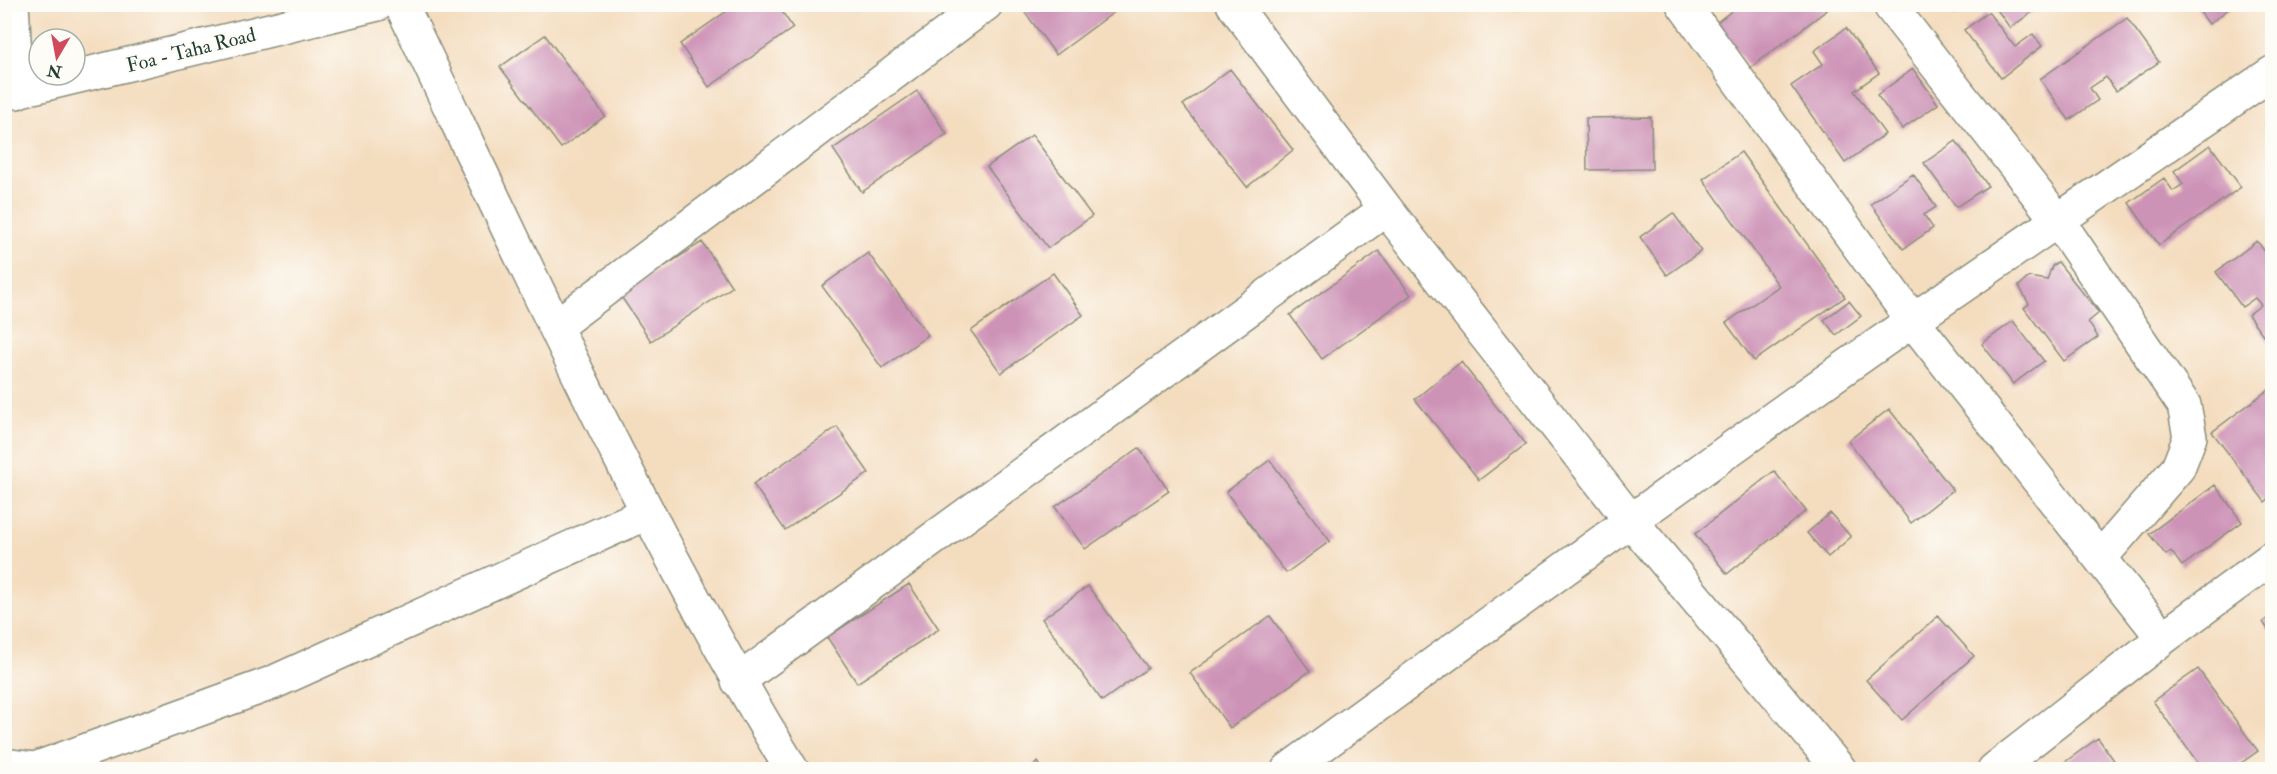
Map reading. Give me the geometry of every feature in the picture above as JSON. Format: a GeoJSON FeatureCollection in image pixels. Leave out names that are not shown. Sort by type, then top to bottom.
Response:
{"type":"FeatureCollection","features":[{"type":"Feature","properties":{"kind":"street"},"geometry":{"type":"LineString","coordinates":[[11,93],[12,4]]}},
{"type":"Feature","properties":{"kind":"street","name":"Foa - Taha Road"},"geometry":{"type":"LineString","coordinates":[[11,93],[378,4]]}},
{"type":"Feature","properties":{"kind":"street"},"geometry":{"type":"LineString","coordinates":[[401,4],[647,513],[738,681],[792,770]]}},
{"type":"Feature","properties":{"kind":"street"},"geometry":{"type":"LineString","coordinates":[[556,326],[986,4]]}},
{"type":"Feature","properties":{"kind":"street"},"geometry":{"type":"LineString","coordinates":[[1233,4],[1386,209],[1631,521],[1840,770]]}},
{"type":"Feature","properties":{"kind":"street"},"geometry":{"type":"LineString","coordinates":[[1683,4],[1913,321],[2163,638]]}},
{"type":"Feature","properties":{"kind":"street"},"geometry":{"type":"LineString","coordinates":[[1891,7],[2060,222],[2184,405],[2190,437],[2178,468],[2100,558]]}},
{"type":"Feature","properties":{"kind":"street"},"geometry":{"type":"LineString","coordinates":[[1288,770],[1631,521],[1913,321],[2060,222],[2272,73]]}},
{"type":"Feature","properties":{"kind":"street"},"geometry":{"type":"LineString","coordinates":[[738,681],[1386,209]]}},
{"type":"Feature","properties":{"kind":"street"},"geometry":{"type":"LineString","coordinates":[[4,765],[35,769],[272,683],[647,513]]}},
{"type":"Feature","properties":{"kind":"street"},"geometry":{"type":"LineString","coordinates":[[1994,770],[2163,638],[2272,558]]}},
{"type":"Feature","properties":{"kind":"building"},"geometry":{"type":"Polygon","coordinates":[[[737,4],[777,4],[793,28],[709,87],[680,44],[737,4]]]}},
{"type":"Feature","properties":{"kind":"building"},"geometry":{"type":"Polygon","coordinates":[[[1033,4],[1125,4],[1056,55],[1024,11],[1033,4]]]}},
{"type":"Feature","properties":{"kind":"building"},"geometry":{"type":"Polygon","coordinates":[[[1741,4],[1835,4],[1750,68],[1716,23],[1741,4]]]}},
{"type":"Feature","properties":{"kind":"building"},"geometry":{"type":"Polygon","coordinates":[[[1947,4],[1965,4],[1954,13],[1947,4]]]}},
{"type":"Feature","properties":{"kind":"building"},"geometry":{"type":"Polygon","coordinates":[[[1993,4],[2043,4],[2010,28],[1993,4]]]}},
{"type":"Feature","properties":{"kind":"building"},"geometry":{"type":"Polygon","coordinates":[[[2194,4],[2235,4],[2209,24],[2194,4]]]}},
{"type":"Feature","properties":{"kind":"building"},"geometry":{"type":"Polygon","coordinates":[[[1988,12],[2015,47],[2033,34],[2042,46],[2001,78],[1964,30],[1988,12]]]}},
{"type":"Feature","properties":{"kind":"building"},"geometry":{"type":"Polygon","coordinates":[[[2127,18],[2159,62],[2116,91],[2106,77],[2090,88],[2098,100],[2069,120],[2040,79],[2127,18]]]}},
{"type":"Feature","properties":{"kind":"building"},"geometry":{"type":"Polygon","coordinates":[[[1846,28],[1879,73],[1854,91],[1885,134],[1845,163],[1791,86],[1823,64],[1814,51],[1846,28]]]}},
{"type":"Feature","properties":{"kind":"building"},"geometry":{"type":"Polygon","coordinates":[[[545,35],[605,116],[561,148],[500,67],[545,35]]]}},
{"type":"Feature","properties":{"kind":"building"},"geometry":{"type":"Polygon","coordinates":[[[1230,69],[1293,150],[1247,187],[1183,105],[1230,69]]]}},
{"type":"Feature","properties":{"kind":"building"},"geometry":{"type":"Polygon","coordinates":[[[1913,69],[1938,104],[1902,129],[1877,95],[1913,69]]]}},
{"type":"Feature","properties":{"kind":"building"},"geometry":{"type":"Polygon","coordinates":[[[917,91],[947,134],[862,192],[833,149],[917,91]]]}},
{"type":"Feature","properties":{"kind":"building"},"geometry":{"type":"Polygon","coordinates":[[[1651,117],[1652,169],[1587,170],[1586,118],[1651,117]]]}},
{"type":"Feature","properties":{"kind":"building"},"geometry":{"type":"Polygon","coordinates":[[[2272,118],[2272,133],[2265,123],[2272,118]]]}},
{"type":"Feature","properties":{"kind":"building"},"geometry":{"type":"Polygon","coordinates":[[[1032,135],[1092,216],[1048,248],[987,167],[1032,135]]]}},
{"type":"Feature","properties":{"kind":"building"},"geometry":{"type":"Polygon","coordinates":[[[1956,141],[1988,186],[1956,207],[1924,163],[1956,141]]]}},
{"type":"Feature","properties":{"kind":"building"},"geometry":{"type":"Polygon","coordinates":[[[2210,145],[2241,187],[2159,245],[2129,203],[2164,178],[2173,191],[2183,184],[2174,171],[2210,145]]]}},
{"type":"Feature","properties":{"kind":"building"},"geometry":{"type":"Polygon","coordinates":[[[1741,152],[1845,297],[1754,361],[1726,323],[1779,286],[1703,179],[1741,152]]]}},
{"type":"Feature","properties":{"kind":"building"},"geometry":{"type":"Polygon","coordinates":[[[1913,174],[1936,207],[1924,215],[1933,228],[1903,249],[1871,204],[1913,174]]]}},
{"type":"Feature","properties":{"kind":"building"},"geometry":{"type":"Polygon","coordinates":[[[1673,213],[1701,251],[1667,275],[1640,237],[1673,213]]]}},
{"type":"Feature","properties":{"kind":"building"},"geometry":{"type":"Polygon","coordinates":[[[2257,241],[2272,261],[2272,347],[2248,315],[2261,305],[2255,298],[2242,307],[2216,272],[2257,241]]]}},
{"type":"Feature","properties":{"kind":"building"},"geometry":{"type":"Polygon","coordinates":[[[702,242],[732,287],[651,341],[620,295],[702,242]]]}},
{"type":"Feature","properties":{"kind":"building"},"geometry":{"type":"Polygon","coordinates":[[[1379,251],[1411,295],[1322,359],[1290,315],[1379,251]]]}},
{"type":"Feature","properties":{"kind":"building"},"geometry":{"type":"Polygon","coordinates":[[[868,253],[928,335],[882,368],[822,286],[868,253]]]}},
{"type":"Feature","properties":{"kind":"building"},"geometry":{"type":"Polygon","coordinates":[[[2058,262],[2099,313],[2088,322],[2098,337],[2064,361],[2024,308],[2029,304],[2019,286],[2029,277],[2047,280],[2052,266],[2058,262]]]}},
{"type":"Feature","properties":{"kind":"building"},"geometry":{"type":"Polygon","coordinates":[[[1053,273],[1083,315],[1001,373],[971,331],[1053,273]]]}},
{"type":"Feature","properties":{"kind":"building"},"geometry":{"type":"Polygon","coordinates":[[[1849,301],[1861,316],[1836,335],[1824,320],[1849,301]]]}},
{"type":"Feature","properties":{"kind":"building"},"geometry":{"type":"Polygon","coordinates":[[[2013,321],[2044,361],[2013,384],[1982,344],[2013,321]]]}},
{"type":"Feature","properties":{"kind":"building"},"geometry":{"type":"Polygon","coordinates":[[[1461,362],[1526,444],[1479,480],[1415,399],[1461,362]]]}},
{"type":"Feature","properties":{"kind":"building"},"geometry":{"type":"Polygon","coordinates":[[[2272,387],[2272,496],[2265,502],[2212,432],[2272,387]]]}},
{"type":"Feature","properties":{"kind":"building"},"geometry":{"type":"Polygon","coordinates":[[[1889,409],[1953,490],[1911,523],[1848,441],[1889,409]]]}},
{"type":"Feature","properties":{"kind":"building"},"geometry":{"type":"Polygon","coordinates":[[[837,427],[869,473],[785,530],[753,484],[837,427]]]}},
{"type":"Feature","properties":{"kind":"building"},"geometry":{"type":"Polygon","coordinates":[[[1139,448],[1169,491],[1085,549],[1055,507],[1139,448]]]}},
{"type":"Feature","properties":{"kind":"building"},"geometry":{"type":"Polygon","coordinates":[[[1270,460],[1330,541],[1286,573],[1226,492],[1270,460]]]}},
{"type":"Feature","properties":{"kind":"building"},"geometry":{"type":"Polygon","coordinates":[[[1774,471],[1806,511],[1727,574],[1695,534],[1774,471]]]}},
{"type":"Feature","properties":{"kind":"building"},"geometry":{"type":"Polygon","coordinates":[[[2215,485],[2242,522],[2182,566],[2171,551],[2166,555],[2149,534],[2215,485]]]}},
{"type":"Feature","properties":{"kind":"building"},"geometry":{"type":"Polygon","coordinates":[[[1830,513],[1851,537],[1828,557],[1807,533],[1830,513]]]}},
{"type":"Feature","properties":{"kind":"building"},"geometry":{"type":"Polygon","coordinates":[[[909,584],[939,629],[857,683],[827,637],[909,584]]]}},
{"type":"Feature","properties":{"kind":"building"},"geometry":{"type":"Polygon","coordinates":[[[1088,586],[1148,668],[1102,701],[1042,619],[1088,586]]]}},
{"type":"Feature","properties":{"kind":"building"},"geometry":{"type":"Polygon","coordinates":[[[2272,615],[2272,636],[2263,622],[2272,615]]]}},
{"type":"Feature","properties":{"kind":"building"},"geometry":{"type":"Polygon","coordinates":[[[1270,616],[1310,671],[1230,728],[1190,673],[1270,616]]]}},
{"type":"Feature","properties":{"kind":"building"},"geometry":{"type":"Polygon","coordinates":[[[1938,616],[1974,656],[1902,720],[1866,680],[1938,616]]]}},
{"type":"Feature","properties":{"kind":"building"},"geometry":{"type":"Polygon","coordinates":[[[2198,669],[2258,751],[2231,770],[2203,770],[2153,701],[2198,669]]]}},
{"type":"Feature","properties":{"kind":"building"},"geometry":{"type":"Polygon","coordinates":[[[2098,738],[2121,770],[2054,770],[2098,738]]]}},
{"type":"Feature","properties":{"kind":"building"},"geometry":{"type":"Polygon","coordinates":[[[1038,762],[1043,770],[1027,770],[1038,762]]]}}]}
